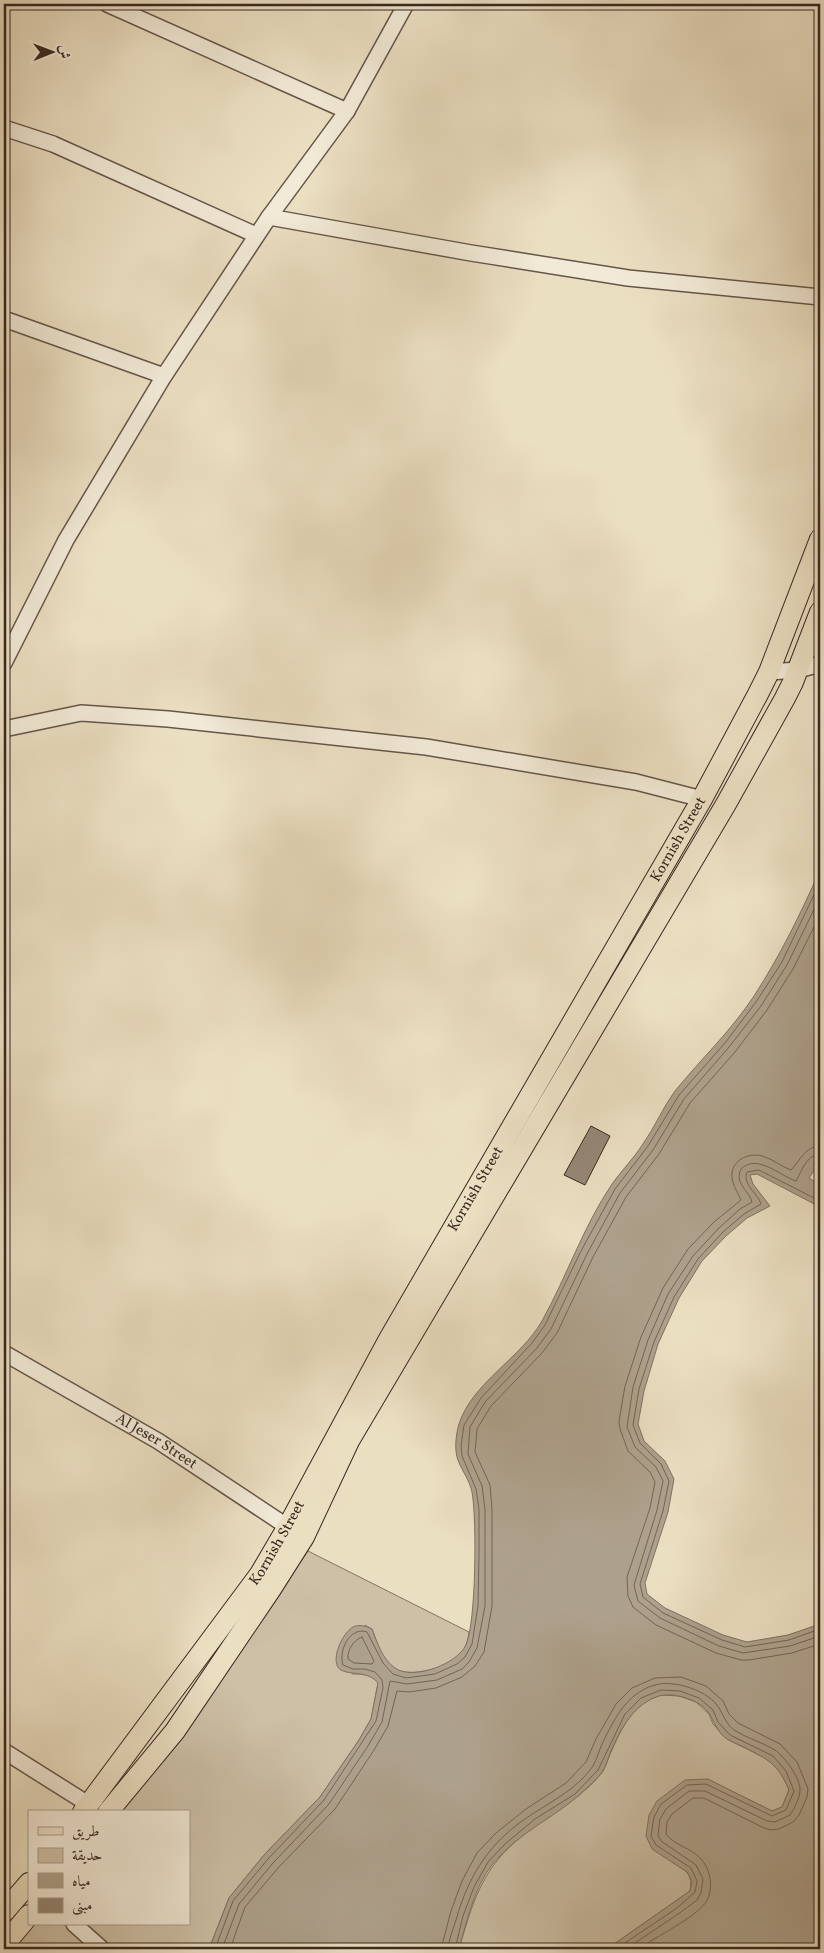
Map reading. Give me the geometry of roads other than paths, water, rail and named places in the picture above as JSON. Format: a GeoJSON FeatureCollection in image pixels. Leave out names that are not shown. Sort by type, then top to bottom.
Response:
{"type":"FeatureCollection","features":[{"type":"Feature","properties":{"kind":"main road","name":"Kornish Street"},"geometry":{"type":"LineString","coordinates":[[86,1808],[260,1574],[296,1533],[389,1338],[702,799],[769,672],[820,539]]}},
{"type":"Feature","properties":{"kind":"main road","name":"Kornish Street"},"geometry":{"type":"LineString","coordinates":[[110,1810],[175,1732],[405,1350],[726,804],[785,698],[820,612]]}},
{"type":"Feature","properties":{"kind":"main road"},"geometry":{"type":"LineString","coordinates":[[4,1912],[28,1884]]}},
{"type":"Feature","properties":{"kind":"main road"},"geometry":{"type":"LineString","coordinates":[[4,1944],[28,1916]]}},
{"type":"Feature","properties":{"kind":"street"},"geometry":{"type":"LineString","coordinates":[[107,4],[347,111]]}},
{"type":"Feature","properties":{"kind":"street"},"geometry":{"type":"LineString","coordinates":[[4,664],[7,649],[66,540],[164,376],[256,235],[347,111],[406,4]]}},
{"type":"Feature","properties":{"kind":"street"},"geometry":{"type":"LineString","coordinates":[[4,128],[53,144],[256,235]]}},
{"type":"Feature","properties":{"kind":"street"},"geometry":{"type":"LineString","coordinates":[[269,217],[628,278],[820,297]]}},
{"type":"Feature","properties":{"kind":"street"},"geometry":{"type":"LineString","coordinates":[[4,319],[164,376]]}},
{"type":"Feature","properties":{"kind":"street"},"geometry":{"type":"LineString","coordinates":[[769,672],[798,670],[820,664]]}},
{"type":"Feature","properties":{"kind":"street"},"geometry":{"type":"LineString","coordinates":[[4,729],[81,713],[168,719],[426,747],[636,782],[702,799]]}},
{"type":"Feature","properties":{"kind":"street","name":"Al Jeser Street"},"geometry":{"type":"LineString","coordinates":[[4,1353],[158,1441],[296,1533]]}},
{"type":"Feature","properties":{"kind":"street"},"geometry":{"type":"LineString","coordinates":[[4,1751],[86,1808]]}},
{"type":"Feature","properties":{"kind":"street"},"geometry":{"type":"LineString","coordinates":[[76,1926],[102,1949]]}},
{"type":"Feature","properties":{"kind":"water"},"geometry":{"type":"Polygon","coordinates":[[[820,870],[820,1162],[809,1178],[820,1185],[820,1207],[757,1174],[750,1175],[753,1184],[770,1206],[747,1218],[726,1236],[702,1261],[679,1298],[658,1344],[644,1391],[638,1424],[644,1441],[665,1461],[674,1479],[668,1512],[645,1583],[647,1594],[665,1608],[723,1635],[747,1642],[788,1635],[820,1624],[820,1949],[607,1949],[690,1891],[692,1881],[687,1872],[652,1849],[646,1836],[649,1815],[657,1801],[685,1780],[708,1779],[772,1811],[782,1807],[789,1790],[777,1768],[760,1756],[724,1737],[701,1705],[688,1698],[665,1695],[642,1705],[629,1718],[615,1742],[601,1774],[578,1797],[526,1833],[502,1853],[492,1865],[476,1894],[459,1949],[209,1949],[229,1898],[264,1855],[320,1797],[371,1719],[378,1683],[368,1676],[339,1669],[337,1665],[336,1655],[340,1644],[349,1630],[358,1626],[372,1629],[387,1660],[395,1668],[403,1672],[423,1671],[444,1664],[461,1652],[466,1645],[474,1594],[475,1524],[472,1492],[458,1460],[456,1447],[458,1428],[465,1409],[485,1383],[522,1347],[542,1321],[602,1200],[643,1144],[675,1091],[726,1033],[754,996],[790,934],[820,870]]]}}]}
